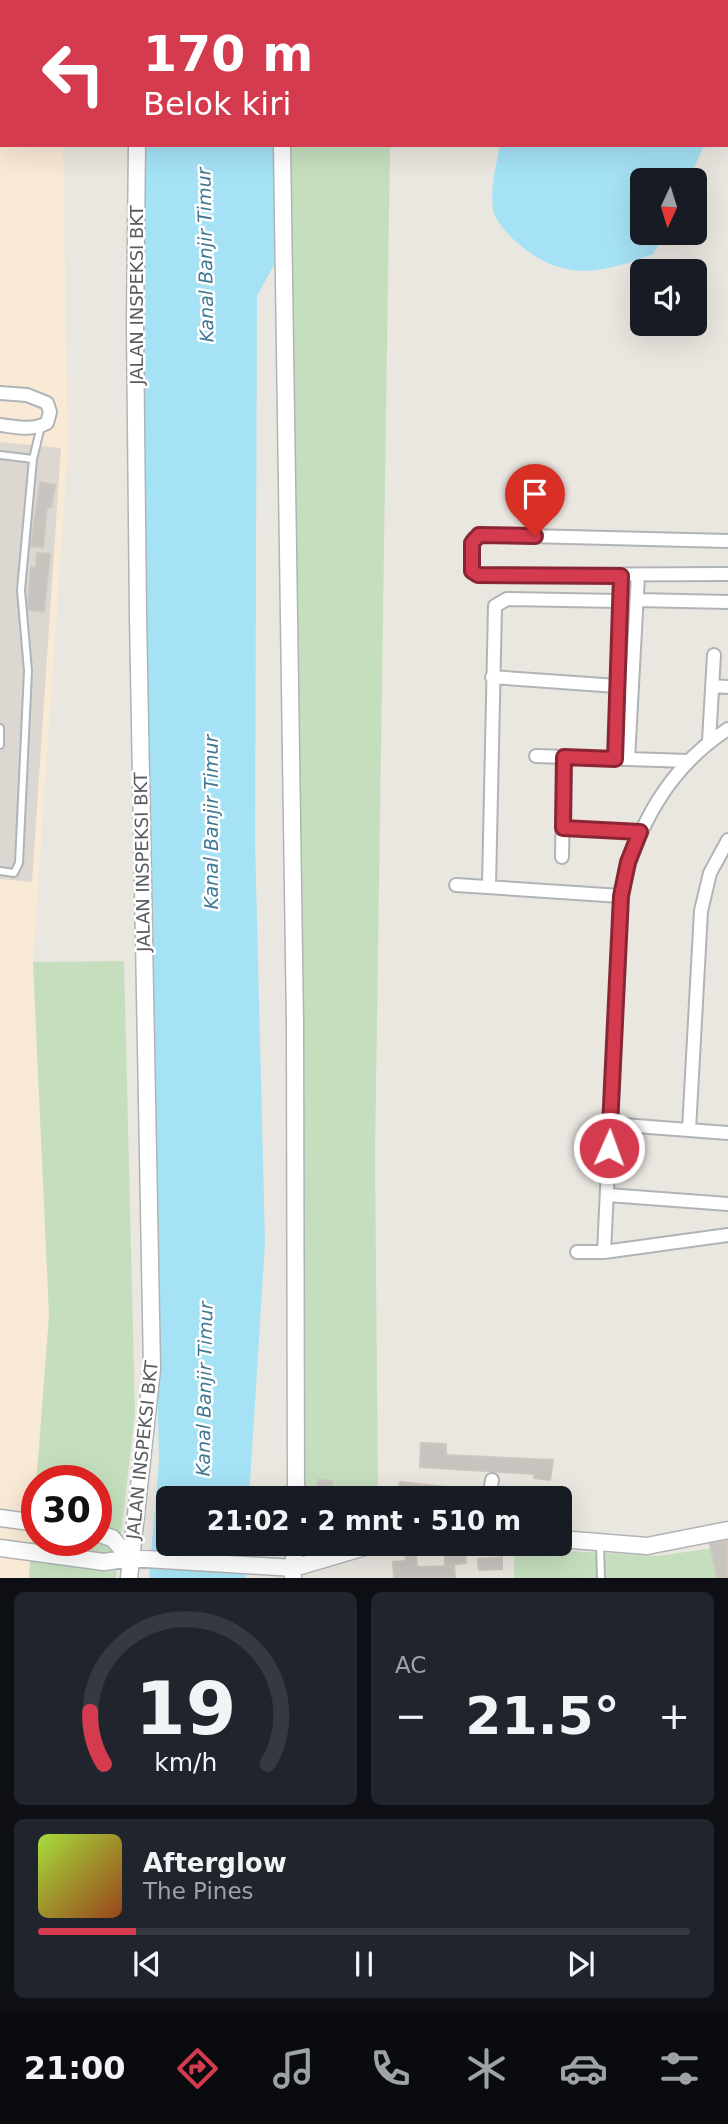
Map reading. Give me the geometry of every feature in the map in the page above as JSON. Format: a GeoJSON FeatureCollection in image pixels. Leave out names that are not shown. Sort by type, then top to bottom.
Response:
{"type":"FeatureCollection","features":[{"type":"Feature","properties":{"kind":"street","name":"JALAN INSPEKSI BKT"},"geometry":{"type":"LineString","coordinates":[[129,1578],[152,1369],[137,547],[137,147]]}},
{"type":"Feature","properties":{"kind":"street"},"geometry":{"type":"LineString","coordinates":[[282,147],[295,1024],[296,1486]]}},
{"type":"Feature","properties":{"kind":"street"},"geometry":{"type":"LineString","coordinates":[[0,393],[27,396],[47,403],[49,417],[41,426],[30,428],[0,425]]}},
{"type":"Feature","properties":{"kind":"street"},"geometry":{"type":"LineString","coordinates":[[728,541],[483,535],[476,537],[472,543],[471,568],[476,574],[728,574]]}},
{"type":"Feature","properties":{"kind":"street"},"geometry":{"type":"LineString","coordinates":[[621,759],[638,575]]}},
{"type":"Feature","properties":{"kind":"street"},"geometry":{"type":"LineString","coordinates":[[621,576],[617,685],[621,759]]}},
{"type":"Feature","properties":{"kind":"street"},"geometry":{"type":"LineString","coordinates":[[489,886],[492,677],[497,602],[507,599],[620,606],[728,602]]}},
{"type":"Feature","properties":{"kind":"street"},"geometry":{"type":"LineString","coordinates":[[709,741],[714,655]]}},
{"type":"Feature","properties":{"kind":"street"},"geometry":{"type":"LineString","coordinates":[[492,677],[617,685]]}},
{"type":"Feature","properties":{"kind":"street"},"geometry":{"type":"LineString","coordinates":[[712,686],[728,687]]}},
{"type":"Feature","properties":{"kind":"street"},"geometry":{"type":"LineString","coordinates":[[604,1252],[621,896],[628,862],[640,832],[663,791],[709,741],[728,729]]}},
{"type":"Feature","properties":{"kind":"street"},"geometry":{"type":"LineString","coordinates":[[536,756],[689,761]]}},
{"type":"Feature","properties":{"kind":"street"},"geometry":{"type":"LineString","coordinates":[[562,857],[564,757]]}},
{"type":"Feature","properties":{"kind":"street"},"geometry":{"type":"LineString","coordinates":[[563,828],[640,832]]}},
{"type":"Feature","properties":{"kind":"street"},"geometry":{"type":"LineString","coordinates":[[690,1130],[701,911],[710,873],[728,840]]}},
{"type":"Feature","properties":{"kind":"street"},"geometry":{"type":"LineString","coordinates":[[456,885],[621,896]]}},
{"type":"Feature","properties":{"kind":"street"},"geometry":{"type":"LineString","coordinates":[[610,1124],[728,1133]]}},
{"type":"Feature","properties":{"kind":"street"},"geometry":{"type":"LineString","coordinates":[[608,1195],[728,1204]]}},
{"type":"Feature","properties":{"kind":"street"},"geometry":{"type":"LineString","coordinates":[[577,1252],[604,1252],[728,1235]]}},
{"type":"Feature","properties":{"kind":"street"},"geometry":{"type":"LineString","coordinates":[[491,1486],[492,1480]]}},
{"type":"Feature","properties":{"kind":"street"},"geometry":{"type":"LineString","coordinates":[[0,1518],[21,1521]]}},
{"type":"Feature","properties":{"kind":"street"},"geometry":{"type":"LineString","coordinates":[[572,1540],[649,1546],[728,1530]]}},
{"type":"Feature","properties":{"kind":"street"},"geometry":{"type":"LineString","coordinates":[[112,1538],[130,1558]]}},
{"type":"Feature","properties":{"kind":"street"},"geometry":{"type":"LineString","coordinates":[[0,1548],[104,1562],[130,1558],[289,1571],[337,1556]]}},
{"type":"Feature","properties":{"kind":"street"},"geometry":{"type":"LineString","coordinates":[[124,1578],[130,1558]]}},
{"type":"Feature","properties":{"kind":"lane"},"geometry":{"type":"LineString","coordinates":[[0,871],[14,873],[18,868],[28,660],[21,590],[33,458],[41,426]]}},
{"type":"Feature","properties":{"kind":"lane"},"geometry":{"type":"LineString","coordinates":[[0,455],[33,458]]}},
{"type":"Feature","properties":{"kind":"lane"},"geometry":{"type":"LineString","coordinates":[[0,728],[0,745]]}},
{"type":"Feature","properties":{"kind":"lane"},"geometry":{"type":"LineString","coordinates":[[599,1543],[601,1578]]}},
{"type":"Feature","properties":{"kind":"shaded area"},"geometry":{"type":"Polygon","coordinates":[[[0,147],[63,147],[68,450],[33,962],[49,1316],[38,1465],[21,1465],[21,1556],[31,1556],[29,1578],[0,1578],[0,147]]]}},
{"type":"Feature","properties":{"kind":"shaded area"},"geometry":{"type":"Polygon","coordinates":[[[0,442],[61,448],[32,882],[0,879],[0,442]]]}},
{"type":"Feature","properties":{"kind":"green space"},"geometry":{"type":"Polygon","coordinates":[[[282,147],[390,147],[375,1155],[378,1486],[294,1486],[282,147]]]}},
{"type":"Feature","properties":{"kind":"green space"},"geometry":{"type":"Polygon","coordinates":[[[124,961],[135,1413],[116,1578],[29,1578],[31,1556],[112,1556],[112,1465],[38,1465],[49,1316],[33,962],[124,961]]]}},
{"type":"Feature","properties":{"kind":"green space"},"geometry":{"type":"Polygon","coordinates":[[[714,1548],[718,1578],[514,1578],[514,1556],[572,1556],[572,1551],[657,1556],[714,1548]]]}},
{"type":"Feature","properties":{"kind":"green space"},"geometry":{"type":"Polygon","coordinates":[[[294,1556],[334,1556],[294,1568],[294,1556]]]}},
{"type":"Feature","properties":{"kind":"water","name":"Kanal Banjir Timur"},"geometry":{"type":"Polygon","coordinates":[[[141,147],[282,147],[282,250],[257,296],[255,841],[265,1243],[250,1486],[157,1486],[159,1462],[140,561],[141,147]]]}},
{"type":"Feature","properties":{"kind":"water"},"geometry":{"type":"Polygon","coordinates":[[[500,147],[703,147],[694,168],[630,168],[630,245],[658,245],[653,254],[630,259],[630,262],[615,267],[580,271],[548,263],[531,254],[514,240],[498,221],[493,209],[492,193],[500,147]]]}},
{"type":"Feature","properties":{"kind":"water"},"geometry":{"type":"Polygon","coordinates":[[[156,1497],[156,1556],[246,1556],[245,1578],[149,1578],[156,1497]]]}},
{"type":"Feature","properties":{"kind":"building"},"geometry":{"type":"Polygon","coordinates":[[[40,482],[55,485],[51,507],[47,507],[43,547],[31,546],[40,482]]]}},
{"type":"Feature","properties":{"kind":"building"},"geometry":{"type":"Polygon","coordinates":[[[37,553],[50,554],[44,612],[28,610],[31,567],[36,567],[37,553]]]}},
{"type":"Feature","properties":{"kind":"building"},"geometry":{"type":"Polygon","coordinates":[[[421,1443],[446,1444],[446,1455],[553,1460],[550,1480],[534,1478],[535,1474],[420,1467],[421,1443]]]}},
{"type":"Feature","properties":{"kind":"building"},"geometry":{"type":"Polygon","coordinates":[[[318,1480],[332,1481],[332,1486],[318,1486],[318,1480]]]}},
{"type":"Feature","properties":{"kind":"building"},"geometry":{"type":"Polygon","coordinates":[[[400,1482],[436,1486],[399,1486],[400,1482]]]}},
{"type":"Feature","properties":{"kind":"building"},"geometry":{"type":"Polygon","coordinates":[[[727,1541],[728,1578],[717,1578],[710,1544],[727,1541]]]}},
{"type":"Feature","properties":{"kind":"building"},"geometry":{"type":"Polygon","coordinates":[[[406,1556],[416,1556],[417,1567],[454,1566],[455,1578],[394,1578],[393,1562],[406,1561],[406,1556]]]}},
{"type":"Feature","properties":{"kind":"building"},"geometry":{"type":"Polygon","coordinates":[[[445,1556],[466,1556],[466,1563],[445,1565],[445,1556]]]}},
{"type":"Feature","properties":{"kind":"building"},"geometry":{"type":"Polygon","coordinates":[[[502,1557],[502,1569],[479,1570],[478,1559],[502,1557]]]}},
{"type":"Feature","properties":{"kind":"route"},"geometry":{"type":"LineString","coordinates":[[535,536],[479,535],[472,543],[472,571],[478,575],[621,576],[615,759],[564,757],[563,828],[640,832],[628,862],[621,896],[609,1148]]}}]}
